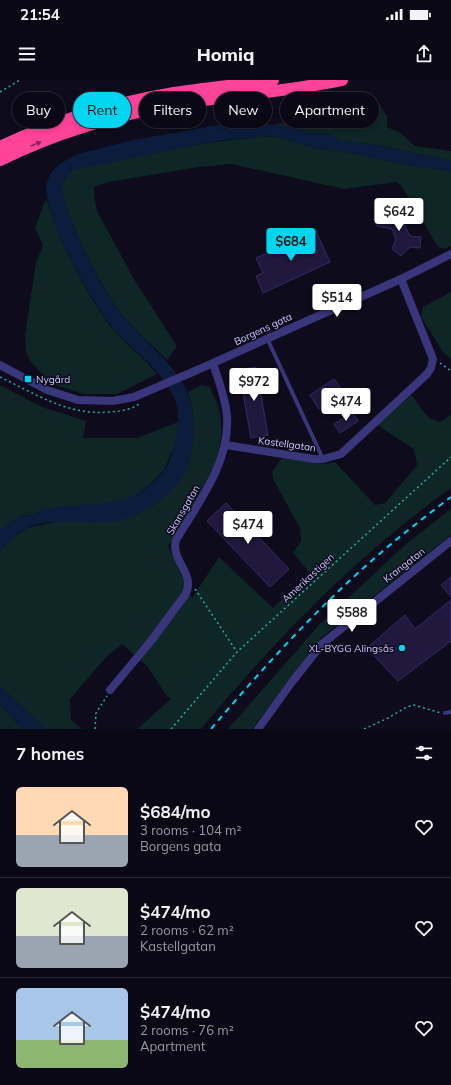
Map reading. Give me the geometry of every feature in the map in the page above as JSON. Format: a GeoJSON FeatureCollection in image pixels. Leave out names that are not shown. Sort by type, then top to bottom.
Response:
{"type":"FeatureCollection","features":[{"type":"Feature","properties":{"kind":"highway"},"geometry":{"type":"LineString","coordinates":[[0,147],[44,128],[116,106],[173,94],[273,80]]}},
{"type":"Feature","properties":{"kind":"highway"},"geometry":{"type":"LineString","coordinates":[[0,160],[70,131],[142,111],[342,80]]}},
{"type":"Feature","properties":{"kind":"street","name":"Borgens gata"},"geometry":{"type":"LineString","coordinates":[[0,365],[47,390],[78,400],[113,401],[151,391],[401,279],[451,254]]}},
{"type":"Feature","properties":{"kind":"street"},"geometry":{"type":"LineString","coordinates":[[401,279],[433,359]]}},
{"type":"Feature","properties":{"kind":"street","name":"Kastellgatan"},"geometry":{"type":"LineString","coordinates":[[226,445],[323,460],[341,454],[427,374],[431,368],[433,359]]}},
{"type":"Feature","properties":{"kind":"street","name":"Skansgatan"},"geometry":{"type":"LineString","coordinates":[[189,584],[187,574],[175,555],[174,546],[220,463],[226,445],[226,411],[213,363]]}},
{"type":"Feature","properties":{"kind":"street","name":"Krangatan"},"geometry":{"type":"LineString","coordinates":[[258,729],[322,644],[451,541]]}},
{"type":"Feature","properties":{"kind":"street"},"geometry":{"type":"LineString","coordinates":[[110,690],[147,646],[177,606],[187,592],[189,584]]}},
{"type":"Feature","properties":{"kind":"lane"},"geometry":{"type":"LineString","coordinates":[[267,338],[323,460]]}},
{"type":"Feature","properties":{"kind":"lane"},"geometry":{"type":"LineString","coordinates":[[445,714],[451,712]]}},
{"type":"Feature","properties":{"kind":"path"},"geometry":{"type":"LineString","coordinates":[[0,92],[20,80]]}},
{"type":"Feature","properties":{"kind":"path"},"geometry":{"type":"LineString","coordinates":[[433,359],[451,371]]}},
{"type":"Feature","properties":{"kind":"path","name":"Amerikastigen"},"geometry":{"type":"LineString","coordinates":[[172,729],[237,652],[451,457]]}},
{"type":"Feature","properties":{"kind":"path"},"geometry":{"type":"LineString","coordinates":[[189,584],[192,584],[237,652]]}},
{"type":"Feature","properties":{"kind":"path"},"geometry":{"type":"LineString","coordinates":[[95,729],[96,713],[110,690]]}},
{"type":"Feature","properties":{"kind":"path"},"geometry":{"type":"LineString","coordinates":[[364,729],[407,707],[414,705],[445,714]]}},
{"type":"Feature","properties":{"kind":"green space"},"geometry":{"type":"Polygon","coordinates":[[[379,104],[387,116],[387,127],[399,132],[415,146],[451,151],[451,161],[377,145],[342,141],[330,134],[309,133],[287,128],[379,128],[379,104]]]}},
{"type":"Feature","properties":{"kind":"green space"},"geometry":{"type":"Polygon","coordinates":[[[277,136],[317,149],[341,151],[409,165],[451,171],[451,246],[445,249],[438,247],[403,188],[397,182],[344,189],[231,164],[199,167],[108,182],[94,187],[97,211],[135,281],[177,346],[167,360],[123,317],[112,301],[85,250],[68,213],[62,189],[64,181],[72,170],[200,144],[277,136]]]}},
{"type":"Feature","properties":{"kind":"green space"},"geometry":{"type":"Polygon","coordinates":[[[46,199],[51,215],[72,263],[90,295],[108,323],[157,374],[117,394],[84,394],[52,384],[30,361],[26,352],[25,335],[36,262],[43,246],[35,228],[46,199]]]}},
{"type":"Feature","properties":{"kind":"green space"},"geometry":{"type":"Polygon","coordinates":[[[451,292],[451,359],[443,352],[421,317],[423,307],[451,292]]]}},
{"type":"Feature","properties":{"kind":"green space"},"geometry":{"type":"Polygon","coordinates":[[[0,385],[42,407],[86,421],[83,438],[137,438],[178,422],[175,445],[164,470],[151,484],[133,497],[100,505],[47,509],[33,515],[22,515],[0,530],[0,385]]]}},
{"type":"Feature","properties":{"kind":"green space"},"geometry":{"type":"Polygon","coordinates":[[[201,385],[210,387],[218,406],[221,425],[220,444],[208,480],[199,498],[168,546],[192,598],[219,557],[273,608],[309,572],[293,553],[301,541],[300,528],[273,479],[272,472],[282,458],[323,464],[335,462],[375,505],[385,503],[417,465],[414,449],[377,425],[411,395],[429,418],[440,422],[451,415],[451,488],[383,541],[318,600],[258,663],[201,729],[137,729],[171,699],[164,692],[148,667],[122,644],[107,656],[70,699],[71,720],[82,729],[45,729],[0,686],[0,552],[12,538],[27,528],[59,521],[104,522],[119,520],[149,508],[163,498],[173,488],[193,411],[188,392],[201,385]]]}},
{"type":"Feature","properties":{"kind":"green space"},"geometry":{"type":"Polygon","coordinates":[[[451,509],[451,535],[321,638],[252,729],[228,729],[320,624],[406,544],[451,509]]]}},
{"type":"Feature","properties":{"kind":"green space"},"geometry":{"type":"Polygon","coordinates":[[[0,704],[22,729],[0,729],[0,704]]]}},
{"type":"Feature","properties":{"kind":"water"},"geometry":{"type":"Polygon","coordinates":[[[272,125],[280,126],[280,128],[295,128],[309,133],[330,134],[342,141],[377,145],[451,161],[451,171],[409,165],[341,151],[317,149],[277,136],[230,139],[72,170],[63,184],[62,189],[68,213],[84,249],[117,309],[158,352],[181,381],[189,398],[193,417],[191,454],[184,475],[181,479],[166,495],[148,509],[116,521],[56,522],[36,525],[27,528],[12,538],[0,552],[0,530],[18,517],[34,514],[49,508],[111,502],[126,499],[139,493],[152,484],[164,471],[171,456],[176,436],[178,416],[177,408],[175,400],[169,389],[154,368],[116,332],[108,322],[90,295],[68,254],[51,213],[47,196],[47,183],[49,178],[61,163],[83,153],[127,141],[214,126],[214,128],[272,128],[272,125]]]}},
{"type":"Feature","properties":{"kind":"water"},"geometry":{"type":"Polygon","coordinates":[[[0,686],[45,729],[22,729],[0,704],[0,686]]]}},
{"type":"Feature","properties":{"kind":"building"},"geometry":{"type":"Polygon","coordinates":[[[380,211],[407,217],[405,226],[410,236],[421,237],[420,248],[410,247],[401,256],[392,249],[396,239],[392,229],[377,226],[380,211]]]}},
{"type":"Feature","properties":{"kind":"building"},"geometry":{"type":"Polygon","coordinates":[[[316,231],[330,262],[263,293],[256,276],[263,273],[256,258],[316,231]]]}},
{"type":"Feature","properties":{"kind":"building"},"geometry":{"type":"Polygon","coordinates":[[[256,367],[268,435],[251,438],[239,370],[256,367]]]}},
{"type":"Feature","properties":{"kind":"building"},"geometry":{"type":"Polygon","coordinates":[[[334,379],[344,393],[319,409],[310,395],[334,379]]]}},
{"type":"Feature","properties":{"kind":"building"},"geometry":{"type":"Polygon","coordinates":[[[352,412],[358,421],[340,433],[334,424],[352,412]]]}},
{"type":"Feature","properties":{"kind":"building"},"geometry":{"type":"Polygon","coordinates":[[[226,503],[289,569],[270,587],[207,521],[226,503]]]}},
{"type":"Feature","properties":{"kind":"building"},"geometry":{"type":"Polygon","coordinates":[[[451,577],[451,597],[441,585],[451,577]]]}},
{"type":"Feature","properties":{"kind":"building"},"geometry":{"type":"Polygon","coordinates":[[[451,600],[451,641],[398,681],[367,648],[405,615],[415,629],[451,600]]]}},
{"type":"Feature","properties":{"kind":"railway"},"geometry":{"type":"LineString","coordinates":[[211,729],[270,662],[333,597],[386,548],[451,497]]}},
{"type":"Feature","properties":{"kind":"place","name":"Nygård"},"geometry":{"type":"Point","coordinates":[28,379]}},
{"type":"Feature","properties":{"kind":"place","name":"XL-BYGG Alingsås"},"geometry":{"type":"Point","coordinates":[402,648]}}]}
